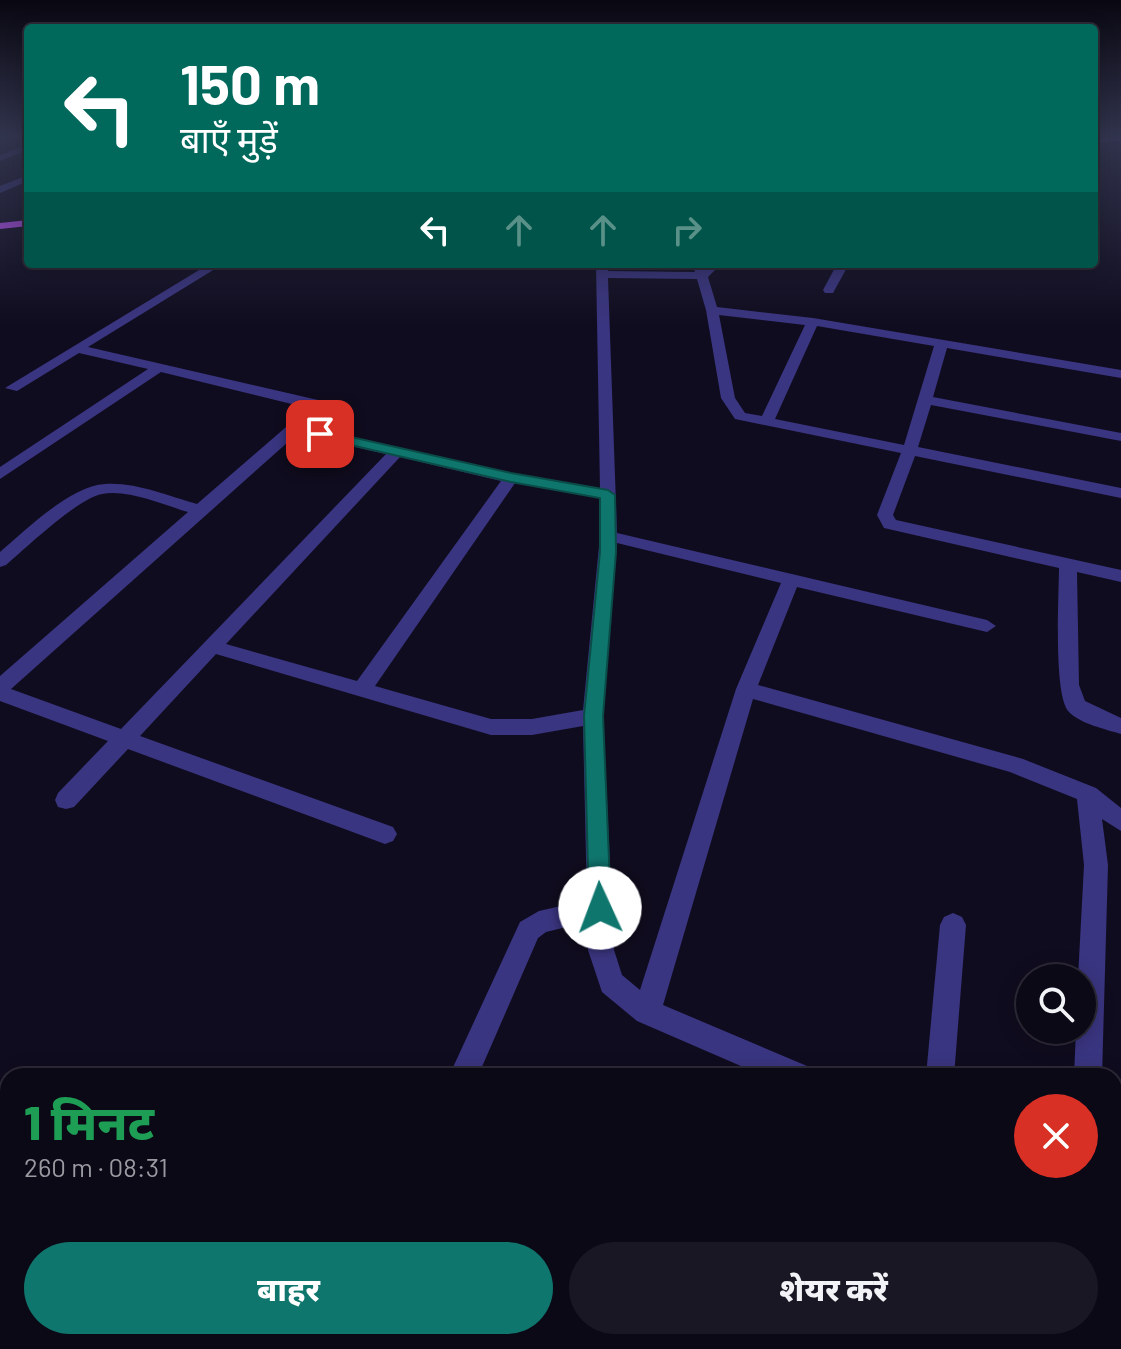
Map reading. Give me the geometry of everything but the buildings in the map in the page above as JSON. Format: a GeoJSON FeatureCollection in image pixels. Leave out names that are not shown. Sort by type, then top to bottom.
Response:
{"type":"FeatureCollection","features":[{"type":"Feature","properties":{"kind":"main road"},"geometry":{"type":"LineString","coordinates":[[0,226],[24,223]]}},
{"type":"Feature","properties":{"kind":"street"},"geometry":{"type":"LineString","coordinates":[[12,388],[210,268]]}},
{"type":"Feature","properties":{"kind":"street"},"geometry":{"type":"LineString","coordinates":[[829,290],[841,268]]}},
{"type":"Feature","properties":{"kind":"street"},"geometry":{"type":"LineString","coordinates":[[778,1068],[647,1012],[611,983],[601,950],[593,716],[609,536],[602,269],[700,270],[712,310],[728,398],[740,416],[1121,493]]}},
{"type":"Feature","properties":{"kind":"street"},"geometry":{"type":"LineString","coordinates":[[712,310],[813,322],[1121,374]]}},
{"type":"Feature","properties":{"kind":"street"},"geometry":{"type":"LineString","coordinates":[[766,422],[813,322]]}},
{"type":"Feature","properties":{"kind":"street"},"geometry":{"type":"LineString","coordinates":[[942,343],[910,450],[885,515],[890,524],[1121,576]]}},
{"type":"Feature","properties":{"kind":"street"},"geometry":{"type":"LineString","coordinates":[[78,349],[313,403],[316,409],[0,690],[124,741],[385,834]]}},
{"type":"Feature","properties":{"kind":"street"},"geometry":{"type":"LineString","coordinates":[[0,474],[160,367]]}},
{"type":"Feature","properties":{"kind":"street"},"geometry":{"type":"LineString","coordinates":[[925,400],[1121,437]]}},
{"type":"Feature","properties":{"kind":"street"},"geometry":{"type":"LineString","coordinates":[[295,429],[511,478],[608,495]]}},
{"type":"Feature","properties":{"kind":"street"},"geometry":{"type":"LineString","coordinates":[[66,800],[397,451]]}},
{"type":"Feature","properties":{"kind":"street"},"geometry":{"type":"LineString","coordinates":[[361,690],[511,478]]}},
{"type":"Feature","properties":{"kind":"street"},"geometry":{"type":"LineString","coordinates":[[0,561],[79,499],[98,489],[115,489],[199,510]]}},
{"type":"Feature","properties":{"kind":"street"},"geometry":{"type":"LineString","coordinates":[[609,536],[987,626]]}},
{"type":"Feature","properties":{"kind":"street"},"geometry":{"type":"LineString","coordinates":[[1068,566],[1069,685],[1076,706],[1121,726]]}},
{"type":"Feature","properties":{"kind":"street"},"geometry":{"type":"LineString","coordinates":[[647,1012],[746,689],[792,578]]}},
{"type":"Feature","properties":{"kind":"street"},"geometry":{"type":"LineString","coordinates":[[214,647],[491,727],[532,727],[593,716]]}},
{"type":"Feature","properties":{"kind":"street"},"geometry":{"type":"LineString","coordinates":[[746,689],[1015,765],[1088,794],[1121,821]]}},
{"type":"Feature","properties":{"kind":"street"},"geometry":{"type":"LineString","coordinates":[[1088,794],[1096,865],[1088,1068]]}},
{"type":"Feature","properties":{"kind":"street"},"geometry":{"type":"LineString","coordinates":[[467,1068],[529,930],[539,922],[600,908]]}},
{"type":"Feature","properties":{"kind":"street"},"geometry":{"type":"LineString","coordinates":[[941,1068],[953,925]]}},
{"type":"Feature","properties":{"kind":"route"},"geometry":{"type":"LineString","coordinates":[[320,434],[511,478],[608,495],[608,552],[593,716],[600,908]]}}]}
